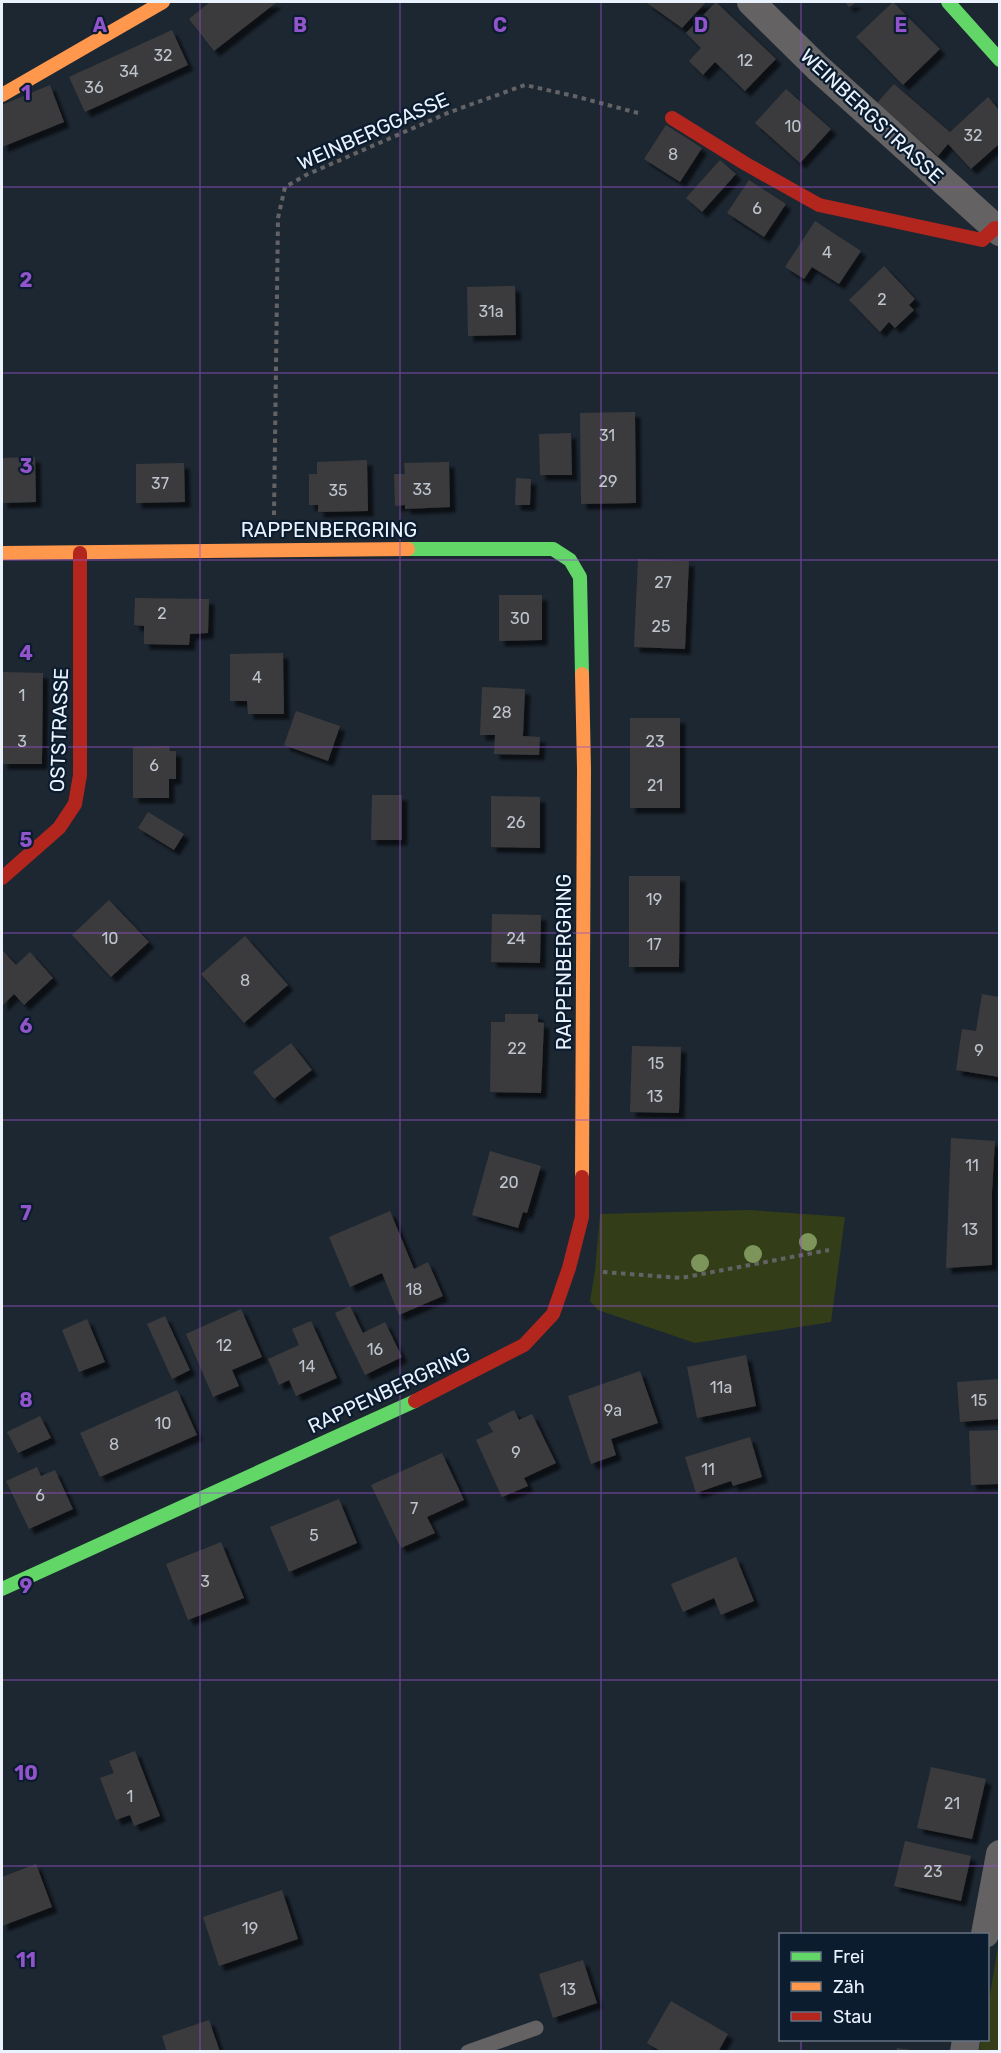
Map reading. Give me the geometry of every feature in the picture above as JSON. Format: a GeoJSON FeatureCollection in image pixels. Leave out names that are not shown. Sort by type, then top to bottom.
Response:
{"type":"FeatureCollection","features":[{"type":"Feature","properties":{"kind":"street"},"geometry":{"type":"LineString","coordinates":[[2,95],[163,2]]}},
{"type":"Feature","properties":{"kind":"street","name":"WEINBERGSTRASSE"},"geometry":{"type":"LineString","coordinates":[[672,118],[746,164],[819,205],[982,240],[997,230],[818,68],[751,2]]}},
{"type":"Feature","properties":{"kind":"street"},"geometry":{"type":"LineString","coordinates":[[948,2],[999,60]]}},
{"type":"Feature","properties":{"kind":"street","name":"RAPPENBERGRING"},"geometry":{"type":"LineString","coordinates":[[2,554],[274,549],[553,549],[570,560],[580,577],[584,769],[582,1217],[569,1268],[553,1314],[524,1345],[408,1404],[2,1589]]}},
{"type":"Feature","properties":{"kind":"street","name":"OSTSTRASSE"},"geometry":{"type":"LineString","coordinates":[[2,878],[59,828],[75,804],[80,775],[80,553]]}},
{"type":"Feature","properties":{"kind":"street"},"geometry":{"type":"LineString","coordinates":[[985,1933],[999,1854]]}},
{"type":"Feature","properties":{"kind":"lane"},"geometry":{"type":"LineString","coordinates":[[468,2052],[536,2028]]}},
{"type":"Feature","properties":{"kind":"path","name":"WEINBERGGASSE"},"geometry":{"type":"LineString","coordinates":[[274,549],[278,218],[285,187],[306,175],[450,112],[525,85],[640,113]]}},
{"type":"Feature","properties":{"kind":"path"},"geometry":{"type":"LineString","coordinates":[[569,1268],[681,1278],[830,1250]]}},
{"type":"Feature","properties":{"kind":"green space"},"geometry":{"type":"Polygon","coordinates":[[[749,1210],[845,1217],[831,1322],[695,1343],[598,1310],[590,1301],[600,1214],[749,1210]]]}},
{"type":"Feature","properties":{"kind":"green space"},"geometry":{"type":"Polygon","coordinates":[[[999,1941],[999,2051],[979,2051],[981,2041],[989,2041],[989,2000],[999,1941]]]}},
{"type":"Feature","properties":{"kind":"building"},"geometry":{"type":"Polygon","coordinates":[[[210,2],[277,2],[214,51],[189,19],[210,2]]]}},
{"type":"Feature","properties":{"kind":"building"},"geometry":{"type":"Polygon","coordinates":[[[648,2],[706,2],[682,28],[648,2]]]}},
{"type":"Feature","properties":{"kind":"building"},"geometry":{"type":"Polygon","coordinates":[[[716,2],[776,59],[745,91],[715,62],[703,75],[689,61],[701,48],[686,33],[716,2]]]}},
{"type":"Feature","properties":{"kind":"building"},"geometry":{"type":"Polygon","coordinates":[[[845,2],[857,2],[849,7],[845,2]]]}},
{"type":"Feature","properties":{"kind":"building"},"geometry":{"type":"Polygon","coordinates":[[[893,2],[940,49],[903,85],[856,37],[893,2]]]}},
{"type":"Feature","properties":{"kind":"building"},"geometry":{"type":"Polygon","coordinates":[[[172,30],[188,65],[85,112],[69,77],[172,30]]]}},
{"type":"Feature","properties":{"kind":"building"},"geometry":{"type":"Polygon","coordinates":[[[894,84],[950,132],[988,97],[999,110],[999,144],[971,169],[948,144],[938,156],[877,103],[894,84]]]}},
{"type":"Feature","properties":{"kind":"building"},"geometry":{"type":"Polygon","coordinates":[[[50,85],[64,122],[2,147],[2,105],[50,85]]]}},
{"type":"Feature","properties":{"kind":"building"},"geometry":{"type":"Polygon","coordinates":[[[786,89],[831,129],[800,163],[755,123],[786,89]]]}},
{"type":"Feature","properties":{"kind":"building"},"geometry":{"type":"Polygon","coordinates":[[[666,125],[702,148],[680,182],[644,159],[666,125]]]}},
{"type":"Feature","properties":{"kind":"building"},"geometry":{"type":"Polygon","coordinates":[[[720,160],[736,174],[702,212],[686,198],[720,160]]]}},
{"type":"Feature","properties":{"kind":"building"},"geometry":{"type":"Polygon","coordinates":[[[749,180],[786,204],[764,237],[727,213],[749,180]]]}},
{"type":"Feature","properties":{"kind":"building"},"geometry":{"type":"Polygon","coordinates":[[[815,221],[861,251],[839,284],[812,267],[804,279],[785,267],[815,221]]]}},
{"type":"Feature","properties":{"kind":"building"},"geometry":{"type":"Polygon","coordinates":[[[884,266],[915,299],[909,305],[914,310],[895,328],[889,322],[880,332],[849,300],[884,266]]]}},
{"type":"Feature","properties":{"kind":"building"},"geometry":{"type":"Polygon","coordinates":[[[515,286],[516,335],[468,336],[467,287],[515,286]]]}},
{"type":"Feature","properties":{"kind":"building"},"geometry":{"type":"Polygon","coordinates":[[[635,412],[636,503],[581,504],[580,413],[635,412]]]}},
{"type":"Feature","properties":{"kind":"building"},"geometry":{"type":"Polygon","coordinates":[[[571,433],[572,475],[540,475],[539,434],[571,433]]]}},
{"type":"Feature","properties":{"kind":"building"},"geometry":{"type":"Polygon","coordinates":[[[35,457],[36,502],[2,503],[2,458],[35,457]]]}},
{"type":"Feature","properties":{"kind":"building"},"geometry":{"type":"Polygon","coordinates":[[[367,460],[368,511],[318,512],[318,505],[309,505],[309,474],[317,474],[317,462],[367,460]]]}},
{"type":"Feature","properties":{"kind":"building"},"geometry":{"type":"Polygon","coordinates":[[[449,462],[450,507],[405,509],[405,505],[395,506],[394,474],[405,474],[404,463],[449,462]]]}},
{"type":"Feature","properties":{"kind":"building"},"geometry":{"type":"Polygon","coordinates":[[[184,463],[185,502],[136,503],[136,464],[184,463]]]}},
{"type":"Feature","properties":{"kind":"building"},"geometry":{"type":"Polygon","coordinates":[[[516,478],[531,479],[530,505],[515,505],[516,478]]]}},
{"type":"Feature","properties":{"kind":"building"},"geometry":{"type":"Polygon","coordinates":[[[638,559],[689,561],[685,649],[634,647],[638,559]]]}},
{"type":"Feature","properties":{"kind":"building"},"geometry":{"type":"Polygon","coordinates":[[[499,595],[542,595],[542,640],[499,641],[499,595]]]}},
{"type":"Feature","properties":{"kind":"building"},"geometry":{"type":"Polygon","coordinates":[[[135,598],[209,599],[208,633],[190,634],[189,645],[144,644],[144,626],[134,625],[135,598]]]}},
{"type":"Feature","properties":{"kind":"building"},"geometry":{"type":"Polygon","coordinates":[[[283,653],[284,714],[248,714],[247,701],[230,701],[230,654],[283,653]]]}},
{"type":"Feature","properties":{"kind":"building"},"geometry":{"type":"Polygon","coordinates":[[[2,672],[43,673],[42,764],[2,764],[2,672]]]}},
{"type":"Feature","properties":{"kind":"building"},"geometry":{"type":"Polygon","coordinates":[[[482,687],[525,689],[523,736],[540,737],[539,755],[494,754],[495,735],[480,735],[482,687]]]}},
{"type":"Feature","properties":{"kind":"building"},"geometry":{"type":"Polygon","coordinates":[[[296,711],[340,726],[328,761],[284,745],[296,711]]]}},
{"type":"Feature","properties":{"kind":"building"},"geometry":{"type":"Polygon","coordinates":[[[630,718],[680,718],[680,808],[630,808],[630,718]]]}},
{"type":"Feature","properties":{"kind":"building"},"geometry":{"type":"Polygon","coordinates":[[[169,746],[170,751],[176,751],[176,779],[169,779],[169,798],[133,798],[133,747],[169,746]]]}},
{"type":"Feature","properties":{"kind":"building"},"geometry":{"type":"Polygon","coordinates":[[[372,795],[402,795],[402,840],[371,840],[372,795]]]}},
{"type":"Feature","properties":{"kind":"building"},"geometry":{"type":"Polygon","coordinates":[[[491,796],[540,797],[540,848],[491,847],[491,796]]]}},
{"type":"Feature","properties":{"kind":"building"},"geometry":{"type":"Polygon","coordinates":[[[148,812],[184,834],[174,850],[138,828],[148,812]]]}},
{"type":"Feature","properties":{"kind":"building"},"geometry":{"type":"Polygon","coordinates":[[[629,876],[680,876],[679,967],[629,967],[629,876]]]}},
{"type":"Feature","properties":{"kind":"building"},"geometry":{"type":"Polygon","coordinates":[[[109,900],[149,942],[111,977],[72,935],[109,900]]]}},
{"type":"Feature","properties":{"kind":"building"},"geometry":{"type":"Polygon","coordinates":[[[492,914],[541,915],[540,963],[491,962],[492,914]]]}},
{"type":"Feature","properties":{"kind":"building"},"geometry":{"type":"Polygon","coordinates":[[[245,936],[288,985],[244,1023],[201,974],[245,936]]]}},
{"type":"Feature","properties":{"kind":"building"},"geometry":{"type":"Polygon","coordinates":[[[2,950],[16,965],[30,952],[53,978],[24,1005],[14,994],[2,1006],[2,950]]]}},
{"type":"Feature","properties":{"kind":"building"},"geometry":{"type":"Polygon","coordinates":[[[982,994],[999,997],[999,1077],[956,1070],[962,1029],[976,1031],[982,994]]]}},
{"type":"Feature","properties":{"kind":"building"},"geometry":{"type":"Polygon","coordinates":[[[505,1014],[538,1014],[538,1022],[544,1023],[541,1093],[490,1092],[491,1022],[505,1022],[505,1014]]]}},
{"type":"Feature","properties":{"kind":"building"},"geometry":{"type":"Polygon","coordinates":[[[291,1043],[312,1070],[274,1099],[253,1072],[291,1043]]]}},
{"type":"Feature","properties":{"kind":"building"},"geometry":{"type":"Polygon","coordinates":[[[632,1046],[681,1047],[679,1113],[630,1112],[632,1046]]]}},
{"type":"Feature","properties":{"kind":"building"},"geometry":{"type":"Polygon","coordinates":[[[951,1138],[995,1141],[992,1265],[946,1268],[951,1138]]]}},
{"type":"Feature","properties":{"kind":"building"},"geometry":{"type":"Polygon","coordinates":[[[490,1151],[541,1166],[527,1213],[523,1212],[518,1228],[472,1215],[490,1151]]]}},
{"type":"Feature","properties":{"kind":"building"},"geometry":{"type":"Polygon","coordinates":[[[390,1211],[414,1269],[428,1262],[443,1296],[399,1315],[382,1273],[350,1287],[329,1237],[390,1211]]]}},
{"type":"Feature","properties":{"kind":"building"},"geometry":{"type":"Polygon","coordinates":[[[350,1306],[363,1333],[385,1322],[402,1357],[365,1375],[335,1313],[350,1306]]]}},
{"type":"Feature","properties":{"kind":"building"},"geometry":{"type":"Polygon","coordinates":[[[241,1309],[262,1357],[232,1370],[239,1386],[213,1397],[186,1334],[241,1309]]]}},
{"type":"Feature","properties":{"kind":"building"},"geometry":{"type":"Polygon","coordinates":[[[165,1316],[190,1370],[172,1379],[147,1324],[165,1316]]]}},
{"type":"Feature","properties":{"kind":"building"},"geometry":{"type":"Polygon","coordinates":[[[87,1319],[105,1362],[79,1372],[62,1330],[87,1319]]]}},
{"type":"Feature","properties":{"kind":"building"},"geometry":{"type":"Polygon","coordinates":[[[311,1321],[337,1378],[296,1396],[289,1380],[279,1385],[268,1359],[299,1345],[292,1329],[311,1321]]]}},
{"type":"Feature","properties":{"kind":"building"},"geometry":{"type":"Polygon","coordinates":[[[746,1355],[756,1406],[697,1418],[687,1367],[746,1355]]]}},
{"type":"Feature","properties":{"kind":"building"},"geometry":{"type":"Polygon","coordinates":[[[640,1371],[658,1423],[611,1439],[616,1455],[591,1464],[568,1396],[640,1371]]]}},
{"type":"Feature","properties":{"kind":"building"},"geometry":{"type":"Polygon","coordinates":[[[999,1379],[999,1419],[960,1422],[957,1382],[999,1379]]]}},
{"type":"Feature","properties":{"kind":"building"},"geometry":{"type":"Polygon","coordinates":[[[177,1390],[197,1435],[100,1477],[80,1433],[177,1390]]]}},
{"type":"Feature","properties":{"kind":"building"},"geometry":{"type":"Polygon","coordinates":[[[514,1410],[519,1420],[532,1414],[556,1463],[524,1478],[528,1486],[502,1497],[476,1440],[493,1432],[488,1423],[514,1410]]]}},
{"type":"Feature","properties":{"kind":"building"},"geometry":{"type":"Polygon","coordinates":[[[40,1416],[51,1438],[18,1453],[7,1432],[40,1416]]]}},
{"type":"Feature","properties":{"kind":"building"},"geometry":{"type":"Polygon","coordinates":[[[999,1430],[999,1484],[971,1485],[969,1431],[999,1430]]]}},
{"type":"Feature","properties":{"kind":"building"},"geometry":{"type":"Polygon","coordinates":[[[750,1437],[762,1477],[733,1486],[731,1481],[696,1493],[685,1457],[750,1437]]]}},
{"type":"Feature","properties":{"kind":"building"},"geometry":{"type":"Polygon","coordinates":[[[442,1453],[464,1500],[427,1517],[435,1533],[401,1548],[371,1485],[442,1453]]]}},
{"type":"Feature","properties":{"kind":"building"},"geometry":{"type":"Polygon","coordinates":[[[37,1467],[41,1476],[55,1470],[73,1509],[29,1529],[6,1481],[37,1467]]]}},
{"type":"Feature","properties":{"kind":"building"},"geometry":{"type":"Polygon","coordinates":[[[339,1499],[357,1543],[289,1572],[270,1527],[339,1499]]]}},
{"type":"Feature","properties":{"kind":"building"},"geometry":{"type":"Polygon","coordinates":[[[221,1542],[244,1598],[188,1620],[166,1564],[221,1542]]]}},
{"type":"Feature","properties":{"kind":"building"},"geometry":{"type":"Polygon","coordinates":[[[736,1557],[754,1601],[721,1615],[714,1598],[683,1612],[671,1584],[736,1557]]]}},
{"type":"Feature","properties":{"kind":"building"},"geometry":{"type":"Polygon","coordinates":[[[135,1751],[160,1816],[134,1826],[130,1815],[116,1820],[100,1778],[114,1773],[109,1761],[135,1751]]]}},
{"type":"Feature","properties":{"kind":"building"},"geometry":{"type":"Polygon","coordinates":[[[931,1767],[986,1779],[972,1839],[917,1828],[931,1767]]]}},
{"type":"Feature","properties":{"kind":"building"},"geometry":{"type":"Polygon","coordinates":[[[905,1841],[971,1856],[961,1901],[894,1886],[905,1841]]]}},
{"type":"Feature","properties":{"kind":"building"},"geometry":{"type":"Polygon","coordinates":[[[36,1864],[52,1907],[2,1926],[2,1877],[36,1864]]]}},
{"type":"Feature","properties":{"kind":"building"},"geometry":{"type":"Polygon","coordinates":[[[282,1890],[298,1939],[219,1966],[203,1917],[282,1890]]]}},
{"type":"Feature","properties":{"kind":"building"},"geometry":{"type":"Polygon","coordinates":[[[583,1960],[597,2003],[553,2018],[539,1974],[583,1960]]]}},
{"type":"Feature","properties":{"kind":"building"},"geometry":{"type":"Polygon","coordinates":[[[671,2001],[728,2034],[718,2052],[662,2052],[647,2043],[671,2001]]]}},
{"type":"Feature","properties":{"kind":"building"},"geometry":{"type":"Polygon","coordinates":[[[209,2020],[220,2052],[167,2052],[162,2036],[209,2020]]]}},
{"type":"Feature","properties":{"kind":"building"},"geometry":{"type":"Polygon","coordinates":[[[897,2048],[911,2050],[911,2052],[896,2052],[897,2048]]]}},
{"type":"Feature","properties":{"kind":"traffic: fast"},"geometry":{"type":"LineString","coordinates":[[948,2],[1000,60]]}},
{"type":"Feature","properties":{"kind":"traffic: fast"},"geometry":{"type":"LineString","coordinates":[[408,549],[553,549],[570,560],[580,577],[582,674]]}},
{"type":"Feature","properties":{"kind":"traffic: fast"},"geometry":{"type":"LineString","coordinates":[[2,1589],[415,1401]]}},
{"type":"Feature","properties":{"kind":"traffic: slow"},"geometry":{"type":"LineString","coordinates":[[2,95],[163,2]]}},
{"type":"Feature","properties":{"kind":"traffic: slow"},"geometry":{"type":"LineString","coordinates":[[2,553],[408,549]]}},
{"type":"Feature","properties":{"kind":"traffic: slow"},"geometry":{"type":"LineString","coordinates":[[582,674],[584,769],[582,1177]]}},
{"type":"Feature","properties":{"kind":"traffic: jam"},"geometry":{"type":"LineString","coordinates":[[672,118],[746,164],[819,205],[982,240],[995,228]]}},
{"type":"Feature","properties":{"kind":"traffic: jam"},"geometry":{"type":"LineString","coordinates":[[2,878],[59,828],[75,804],[80,775],[80,553]]}},
{"type":"Feature","properties":{"kind":"traffic: jam"},"geometry":{"type":"LineString","coordinates":[[415,1401],[524,1345],[553,1314],[569,1268],[582,1217],[582,1177]]}}]}
